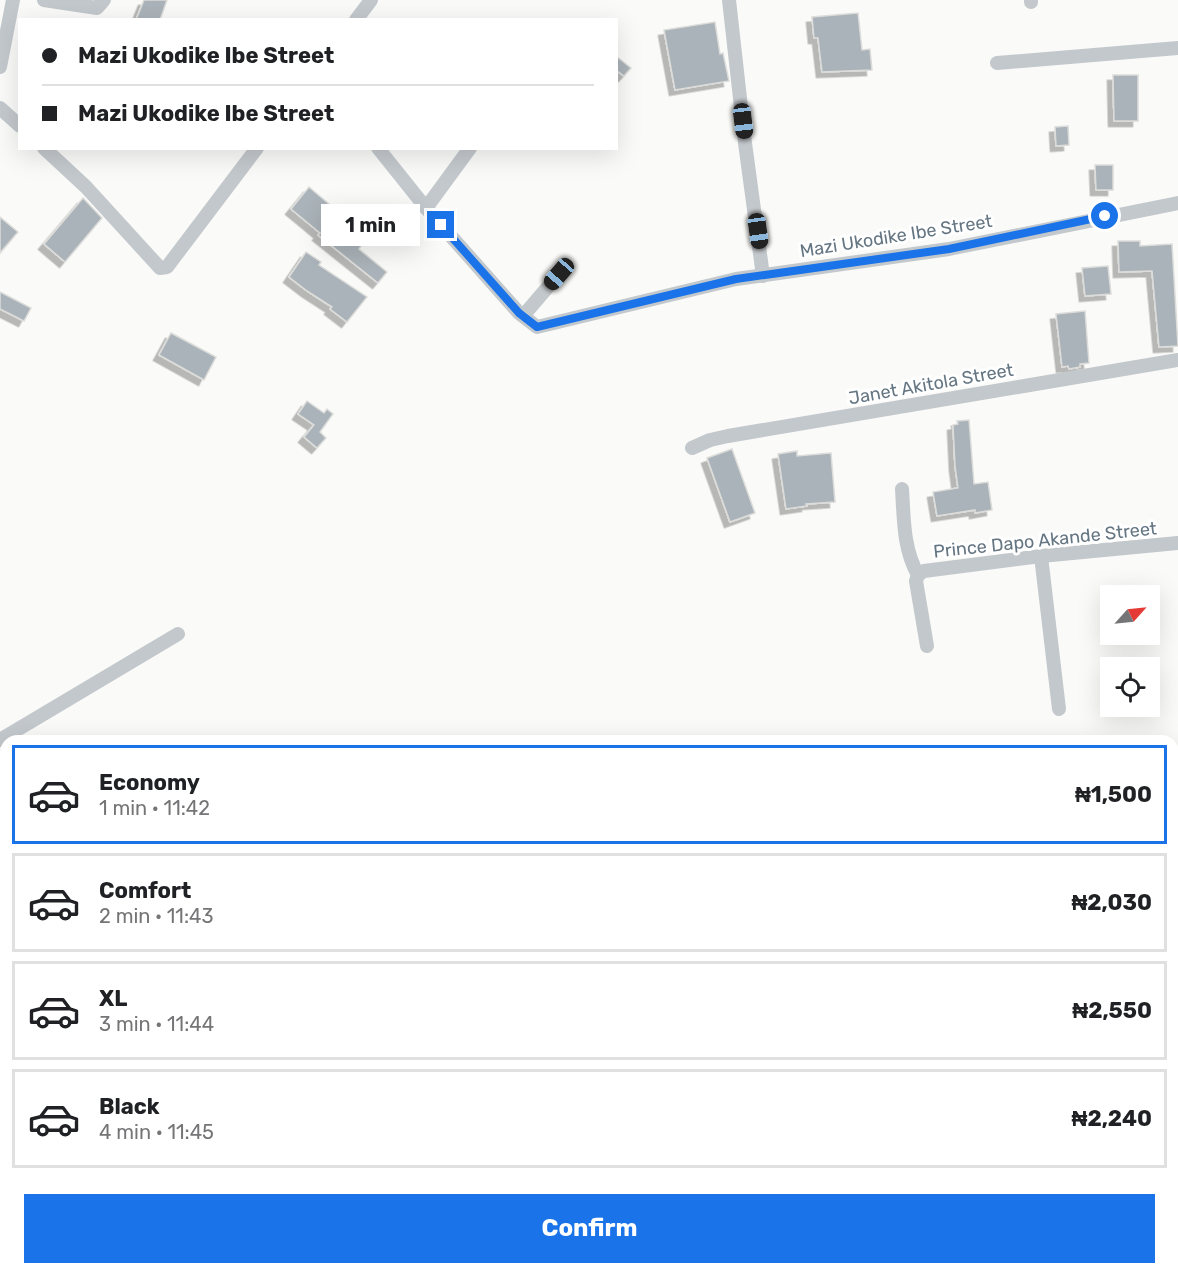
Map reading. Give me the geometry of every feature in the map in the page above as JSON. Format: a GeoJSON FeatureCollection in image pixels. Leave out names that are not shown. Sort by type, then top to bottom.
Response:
{"type":"FeatureCollection","features":[{"type":"Feature","properties":{"kind":"street"},"geometry":{"type":"LineString","coordinates":[[0,67],[13,0]]}},
{"type":"Feature","properties":{"kind":"street"},"geometry":{"type":"LineString","coordinates":[[44,0],[97,8],[104,0]]}},
{"type":"Feature","properties":{"kind":"street"},"geometry":{"type":"LineString","coordinates":[[358,18],[371,0]]}},
{"type":"Feature","properties":{"kind":"street"},"geometry":{"type":"LineString","coordinates":[[729,0],[764,276]]}},
{"type":"Feature","properties":{"kind":"street"},"geometry":{"type":"LineString","coordinates":[[997,63],[1178,48]]}},
{"type":"Feature","properties":{"kind":"street"},"geometry":{"type":"LineString","coordinates":[[0,108],[18,124]]}},
{"type":"Feature","properties":{"kind":"street"},"geometry":{"type":"LineString","coordinates":[[46,150],[86,187],[160,268],[167,267],[255,150]]}},
{"type":"Feature","properties":{"kind":"street"},"geometry":{"type":"LineString","coordinates":[[380,150],[426,208],[523,316],[559,274]]}},
{"type":"Feature","properties":{"kind":"street"},"geometry":{"type":"LineString","coordinates":[[426,208],[469,150]]}},
{"type":"Feature","properties":{"kind":"street","name":"Mazi Ukodike Ibe Street"},"geometry":{"type":"LineString","coordinates":[[523,316],[537,327],[736,279],[949,249],[1178,202]]}},
{"type":"Feature","properties":{"kind":"street","name":"Janet Akitola Street"},"geometry":{"type":"LineString","coordinates":[[692,448],[710,440],[728,436],[1178,360]]}},
{"type":"Feature","properties":{"kind":"street"},"geometry":{"type":"LineString","coordinates":[[902,489],[906,547],[918,575]]}},
{"type":"Feature","properties":{"kind":"street","name":"Prince Dapo Akande Street"},"geometry":{"type":"LineString","coordinates":[[927,646],[916,581],[918,575],[931,570],[1041,556],[1178,543]]}},
{"type":"Feature","properties":{"kind":"street"},"geometry":{"type":"LineString","coordinates":[[1041,556],[1059,710]]}},
{"type":"Feature","properties":{"kind":"street"},"geometry":{"type":"LineString","coordinates":[[8,735],[178,634]]}},
{"type":"Feature","properties":{"kind":"building"},"geometry":{"type":"Polygon","coordinates":[[[144,0],[167,0],[161,18],[137,18],[144,0]]]}},
{"type":"Feature","properties":{"kind":"building"},"geometry":{"type":"Polygon","coordinates":[[[858,13],[862,50],[870,49],[872,70],[822,72],[818,38],[814,38],[812,17],[858,13]]]}},
{"type":"Feature","properties":{"kind":"building"},"geometry":{"type":"Polygon","coordinates":[[[715,22],[720,54],[723,53],[729,81],[675,90],[664,30],[715,22]]]}},
{"type":"Feature","properties":{"kind":"building"},"geometry":{"type":"Polygon","coordinates":[[[618,58],[631,68],[624,76],[618,72],[618,58]]]}},
{"type":"Feature","properties":{"kind":"building"},"geometry":{"type":"Polygon","coordinates":[[[1113,75],[1138,75],[1138,121],[1114,121],[1113,75]]]}},
{"type":"Feature","properties":{"kind":"building"},"geometry":{"type":"Polygon","coordinates":[[[1068,126],[1069,145],[1056,146],[1055,127],[1068,126]]]}},
{"type":"Feature","properties":{"kind":"building"},"geometry":{"type":"Polygon","coordinates":[[[1095,165],[1113,165],[1113,190],[1096,190],[1095,165]]]}},
{"type":"Feature","properties":{"kind":"building"},"geometry":{"type":"Polygon","coordinates":[[[309,187],[335,209],[330,214],[363,243],[359,249],[387,272],[378,283],[318,235],[320,233],[291,209],[309,187]]]}},
{"type":"Feature","properties":{"kind":"building"},"geometry":{"type":"Polygon","coordinates":[[[83,198],[102,218],[65,262],[44,244],[83,198]]]}},
{"type":"Feature","properties":{"kind":"building"},"geometry":{"type":"Polygon","coordinates":[[[0,217],[18,232],[0,253],[0,217]]]}},
{"type":"Feature","properties":{"kind":"building"},"geometry":{"type":"Polygon","coordinates":[[[1118,241],[1140,241],[1140,246],[1172,244],[1178,346],[1159,347],[1152,271],[1119,272],[1118,241]]]}},
{"type":"Feature","properties":{"kind":"building"},"geometry":{"type":"Polygon","coordinates":[[[306,252],[321,262],[319,265],[367,297],[347,322],[330,309],[332,307],[289,277],[306,252]]]}},
{"type":"Feature","properties":{"kind":"building"},"geometry":{"type":"Polygon","coordinates":[[[1108,266],[1111,294],[1085,296],[1082,268],[1108,266]]]}},
{"type":"Feature","properties":{"kind":"building"},"geometry":{"type":"Polygon","coordinates":[[[0,292],[31,308],[24,321],[0,309],[0,292]]]}},
{"type":"Feature","properties":{"kind":"building"},"geometry":{"type":"Polygon","coordinates":[[[1085,311],[1089,363],[1069,369],[1068,366],[1062,367],[1056,314],[1085,311]]]}},
{"type":"Feature","properties":{"kind":"building"},"geometry":{"type":"Polygon","coordinates":[[[171,333],[216,357],[204,380],[159,355],[171,333]]]}},
{"type":"Feature","properties":{"kind":"building"},"geometry":{"type":"Polygon","coordinates":[[[307,401],[324,413],[327,409],[333,414],[320,432],[326,438],[317,448],[304,437],[314,425],[298,414],[307,401]]]}},
{"type":"Feature","properties":{"kind":"building"},"geometry":{"type":"Polygon","coordinates":[[[969,420],[974,484],[988,482],[992,510],[975,513],[975,510],[937,516],[933,492],[958,488],[953,425],[958,424],[957,421],[969,420]]]}},
{"type":"Feature","properties":{"kind":"building"},"geometry":{"type":"Polygon","coordinates":[[[732,449],[755,513],[730,522],[707,458],[732,449]]]}},
{"type":"Feature","properties":{"kind":"building"},"geometry":{"type":"Polygon","coordinates":[[[797,451],[797,456],[831,453],[835,502],[806,504],[807,506],[786,509],[778,454],[797,451]]]}},
{"type":"Feature","properties":{"kind":"route"},"geometry":{"type":"LineString","coordinates":[[441,225],[519,313],[537,327],[736,279],[949,249],[1105,216]]}}]}
